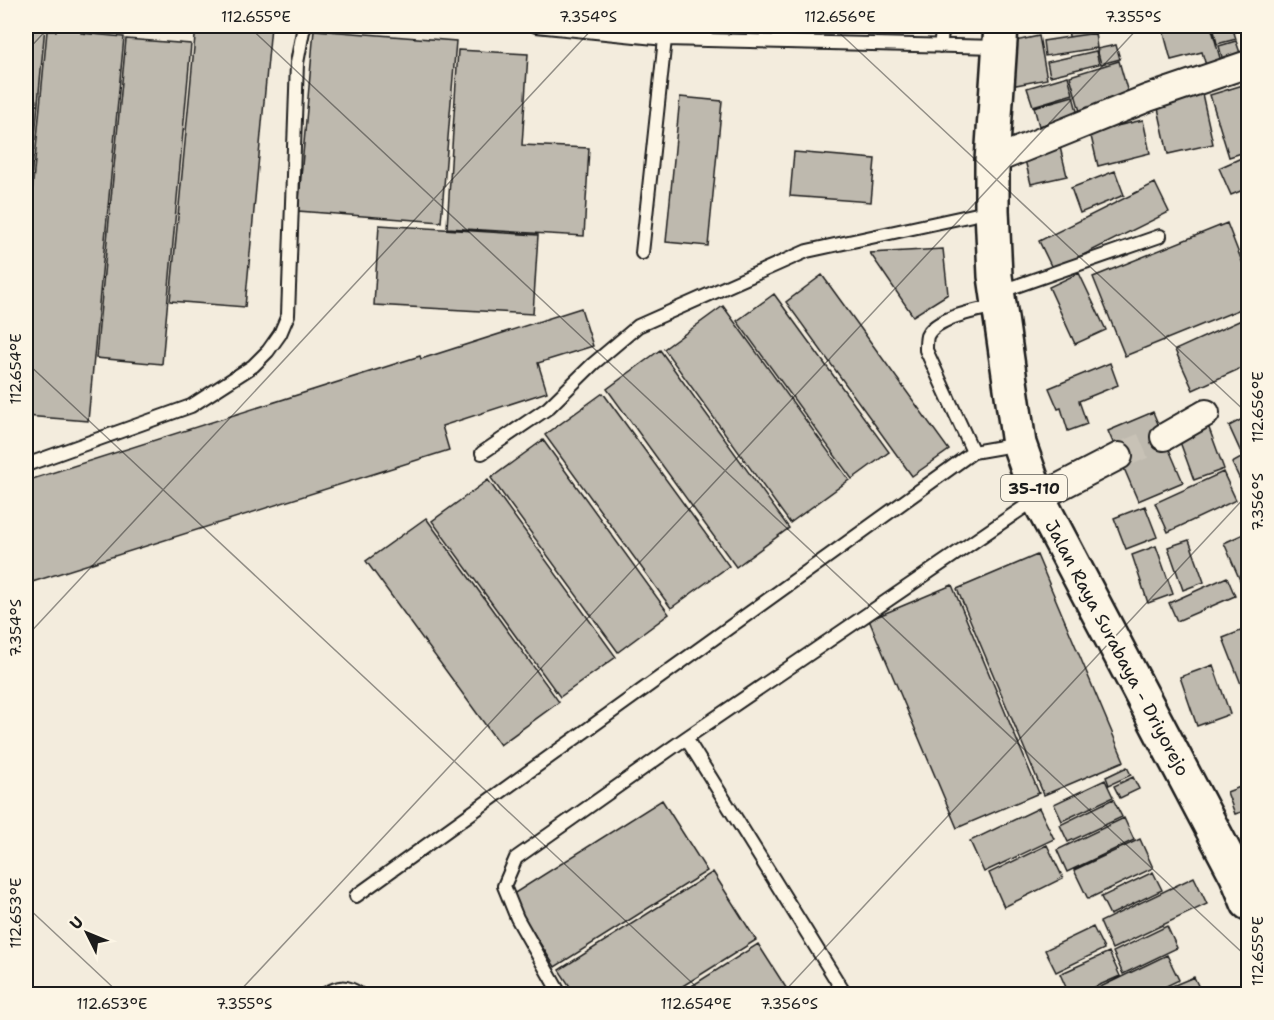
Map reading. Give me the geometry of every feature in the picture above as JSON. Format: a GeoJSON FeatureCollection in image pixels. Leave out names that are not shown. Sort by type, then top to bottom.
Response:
{"type":"FeatureCollection","features":[{"type":"Feature","properties":{"kind":"main road","name":"Jalan Raya Surabaya - Driyorejo"},"geometry":{"type":"LineString","coordinates":[[1000,36],[992,210],[999,299],[1019,444],[1038,498],[1245,883]]}},
{"type":"Feature","properties":{"kind":"street"},"geometry":{"type":"LineString","coordinates":[[993,161],[1148,98],[1248,64]]}},
{"type":"Feature","properties":{"kind":"street"},"geometry":{"type":"LineString","coordinates":[[1164,437],[1206,413]]}},
{"type":"Feature","properties":{"kind":"street"},"geometry":{"type":"LineString","coordinates":[[1038,498],[1119,456]]}},
{"type":"Feature","properties":{"kind":"lane"},"geometry":{"type":"LineString","coordinates":[[26,465],[191,406],[253,366],[280,334],[288,315],[297,63],[306,26]]}},
{"type":"Feature","properties":{"kind":"lane"},"geometry":{"type":"LineString","coordinates":[[536,26],[665,39],[940,46],[1000,36]]}},
{"type":"Feature","properties":{"kind":"lane"},"geometry":{"type":"LineString","coordinates":[[940,46],[943,26]]}},
{"type":"Feature","properties":{"kind":"lane"},"geometry":{"type":"LineString","coordinates":[[642,253],[665,39]]}},
{"type":"Feature","properties":{"kind":"lane"},"geometry":{"type":"LineString","coordinates":[[482,453],[548,408],[593,364],[638,326],[807,251],[992,210]]}},
{"type":"Feature","properties":{"kind":"lane"},"geometry":{"type":"LineString","coordinates":[[973,452],[926,350],[927,337],[934,327],[1160,236]]}},
{"type":"Feature","properties":{"kind":"lane"},"geometry":{"type":"LineString","coordinates":[[356,896],[973,452],[1019,444]]}},
{"type":"Feature","properties":{"kind":"lane"},"geometry":{"type":"LineString","coordinates":[[560,994],[516,918],[504,886],[516,858],[686,738],[1038,498]]}},
{"type":"Feature","properties":{"kind":"lane"},"geometry":{"type":"LineString","coordinates":[[686,738],[845,994]]}},
{"type":"Feature","properties":{"kind":"lane"},"geometry":{"type":"LineString","coordinates":[[325,994],[342,986],[359,994]]}},
{"type":"Feature","properties":{"kind":"building"},"geometry":{"type":"Polygon","coordinates":[[[26,26],[45,26],[26,235],[26,26]]]}},
{"type":"Feature","properties":{"kind":"building"},"geometry":{"type":"Polygon","coordinates":[[[57,26],[82,26],[81,33],[124,37],[88,421],[26,416],[26,257],[47,31],[56,31],[57,26]]]}},
{"type":"Feature","properties":{"kind":"building"},"geometry":{"type":"Polygon","coordinates":[[[84,26],[104,26],[103,33],[84,32],[84,26]]]}},
{"type":"Feature","properties":{"kind":"building"},"geometry":{"type":"Polygon","coordinates":[[[196,26],[271,26],[245,307],[170,301],[196,26]]]}},
{"type":"Feature","properties":{"kind":"building"},"geometry":{"type":"Polygon","coordinates":[[[680,26],[814,26],[812,40],[680,28],[680,26]]]}},
{"type":"Feature","properties":{"kind":"building"},"geometry":{"type":"Polygon","coordinates":[[[1068,26],[1095,26],[1096,33],[1069,37],[1068,26]]]}},
{"type":"Feature","properties":{"kind":"building"},"geometry":{"type":"Polygon","coordinates":[[[1162,26],[1211,26],[1222,65],[1207,69],[1202,52],[1171,60],[1162,26]]]}},
{"type":"Feature","properties":{"kind":"building"},"geometry":{"type":"Polygon","coordinates":[[[1213,26],[1232,26],[1236,39],[1217,44],[1213,26]]]}},
{"type":"Feature","properties":{"kind":"building"},"geometry":{"type":"Polygon","coordinates":[[[314,30],[456,41],[441,222],[298,211],[314,30]]]}},
{"type":"Feature","properties":{"kind":"building"},"geometry":{"type":"Polygon","coordinates":[[[1095,33],[1097,48],[1045,56],[1043,41],[1095,33]]]}},
{"type":"Feature","properties":{"kind":"building"},"geometry":{"type":"Polygon","coordinates":[[[1039,36],[1047,79],[1011,86],[1015,41],[1039,36]]]}},
{"type":"Feature","properties":{"kind":"building"},"geometry":{"type":"Polygon","coordinates":[[[126,39],[191,44],[162,364],[96,358],[126,39]]]}},
{"type":"Feature","properties":{"kind":"building"},"geometry":{"type":"Polygon","coordinates":[[[1236,41],[1241,56],[1223,61],[1219,46],[1236,41]]]}},
{"type":"Feature","properties":{"kind":"building"},"geometry":{"type":"Polygon","coordinates":[[[1116,45],[1120,59],[1101,64],[1097,49],[1116,45]]]}},
{"type":"Feature","properties":{"kind":"building"},"geometry":{"type":"Polygon","coordinates":[[[458,50],[528,54],[522,145],[589,148],[584,236],[447,228],[458,50]]]}},
{"type":"Feature","properties":{"kind":"building"},"geometry":{"type":"Polygon","coordinates":[[[1096,51],[1099,64],[1050,76],[1047,62],[1096,51]]]}},
{"type":"Feature","properties":{"kind":"building"},"geometry":{"type":"Polygon","coordinates":[[[1119,61],[1130,100],[1081,115],[1070,76],[1119,61]]]}},
{"type":"Feature","properties":{"kind":"building"},"geometry":{"type":"Polygon","coordinates":[[[1068,76],[1073,94],[1033,106],[1027,88],[1068,76]]]}},
{"type":"Feature","properties":{"kind":"building"},"geometry":{"type":"Polygon","coordinates":[[[1243,85],[1248,104],[1248,151],[1229,157],[1210,95],[1243,85]]]}},
{"type":"Feature","properties":{"kind":"building"},"geometry":{"type":"Polygon","coordinates":[[[1201,89],[1213,144],[1168,154],[1156,99],[1201,89]]]}},
{"type":"Feature","properties":{"kind":"building"},"geometry":{"type":"Polygon","coordinates":[[[1073,96],[1078,115],[1039,126],[1034,107],[1073,96]]]}},
{"type":"Feature","properties":{"kind":"building"},"geometry":{"type":"Polygon","coordinates":[[[680,97],[722,101],[708,246],[666,242],[680,97]]]}},
{"type":"Feature","properties":{"kind":"building"},"geometry":{"type":"Polygon","coordinates":[[[1143,120],[1150,153],[1098,166],[1090,132],[1143,120]]]}},
{"type":"Feature","properties":{"kind":"building"},"geometry":{"type":"Polygon","coordinates":[[[1059,143],[1067,176],[1031,184],[1023,152],[1059,143]]]}},
{"type":"Feature","properties":{"kind":"building"},"geometry":{"type":"Polygon","coordinates":[[[794,152],[875,159],[871,202],[790,196],[794,152]]]}},
{"type":"Feature","properties":{"kind":"building"},"geometry":{"type":"Polygon","coordinates":[[[1248,155],[1248,188],[1231,195],[1219,168],[1248,155]]]}},
{"type":"Feature","properties":{"kind":"building"},"geometry":{"type":"Polygon","coordinates":[[[1115,171],[1124,195],[1080,213],[1071,188],[1115,171]]]}},
{"type":"Feature","properties":{"kind":"building"},"geometry":{"type":"Polygon","coordinates":[[[1155,183],[1169,212],[1053,270],[1039,241],[1155,183]]]}},
{"type":"Feature","properties":{"kind":"building"},"geometry":{"type":"Polygon","coordinates":[[[1227,223],[1248,277],[1248,306],[1125,356],[1093,277],[1227,223]]]}},
{"type":"Feature","properties":{"kind":"building"},"geometry":{"type":"Polygon","coordinates":[[[379,225],[538,235],[533,314],[374,305],[379,225]]]}},
{"type":"Feature","properties":{"kind":"building"},"geometry":{"type":"Polygon","coordinates":[[[943,249],[948,294],[913,316],[870,253],[943,249]]]}},
{"type":"Feature","properties":{"kind":"building"},"geometry":{"type":"Polygon","coordinates":[[[1079,273],[1106,330],[1075,344],[1049,287],[1079,273]]]}},
{"type":"Feature","properties":{"kind":"building"},"geometry":{"type":"Polygon","coordinates":[[[822,275],[949,450],[912,476],[786,302],[822,275]]]}},
{"type":"Feature","properties":{"kind":"building"},"geometry":{"type":"Polygon","coordinates":[[[774,294],[889,452],[852,479],[737,321],[774,294]]]}},
{"type":"Feature","properties":{"kind":"building"},"geometry":{"type":"Polygon","coordinates":[[[723,306],[849,480],[790,523],[664,349],[723,306]]]}},
{"type":"Feature","properties":{"kind":"building"},"geometry":{"type":"Polygon","coordinates":[[[581,308],[593,346],[538,363],[547,392],[442,426],[449,450],[26,584],[26,481],[420,356],[421,359],[581,308]]]}},
{"type":"Feature","properties":{"kind":"building"},"geometry":{"type":"Polygon","coordinates":[[[1248,317],[1248,365],[1193,390],[1175,350],[1248,317]]]}},
{"type":"Feature","properties":{"kind":"building"},"geometry":{"type":"Polygon","coordinates":[[[660,350],[789,528],[736,567],[607,389],[660,350]]]}},
{"type":"Feature","properties":{"kind":"building"},"geometry":{"type":"Polygon","coordinates":[[[1110,363],[1118,385],[1079,401],[1087,424],[1068,431],[1061,408],[1058,409],[1049,388],[1110,363]]]}},
{"type":"Feature","properties":{"kind":"building"},"geometry":{"type":"Polygon","coordinates":[[[603,393],[729,566],[671,608],[545,435],[603,393]]]}},
{"type":"Feature","properties":{"kind":"building"},"geometry":{"type":"Polygon","coordinates":[[[1153,412],[1183,482],[1138,501],[1108,431],[1153,412]]]}},
{"type":"Feature","properties":{"kind":"building"},"geometry":{"type":"Polygon","coordinates":[[[1248,416],[1247,494],[1232,463],[1243,457],[1229,426],[1248,416]]]}},
{"type":"Feature","properties":{"kind":"building"},"geometry":{"type":"Polygon","coordinates":[[[1206,420],[1224,469],[1194,480],[1176,431],[1206,420]]]}},
{"type":"Feature","properties":{"kind":"building"},"geometry":{"type":"Polygon","coordinates":[[[543,440],[669,614],[618,652],[491,478],[543,440]]]}},
{"type":"Feature","properties":{"kind":"building"},"geometry":{"type":"Polygon","coordinates":[[[1223,472],[1236,500],[1168,532],[1155,503],[1223,472]]]}},
{"type":"Feature","properties":{"kind":"building"},"geometry":{"type":"Polygon","coordinates":[[[488,480],[616,657],[560,697],[432,521],[488,480]]]}},
{"type":"Feature","properties":{"kind":"building"},"geometry":{"type":"Polygon","coordinates":[[[1145,506],[1157,537],[1126,549],[1114,518],[1145,506]]]}},
{"type":"Feature","properties":{"kind":"building"},"geometry":{"type":"Polygon","coordinates":[[[426,518],[559,702],[500,745],[366,561],[426,518]]]}},
{"type":"Feature","properties":{"kind":"building"},"geometry":{"type":"Polygon","coordinates":[[[1248,532],[1248,599],[1224,543],[1248,532]]]}},
{"type":"Feature","properties":{"kind":"building"},"geometry":{"type":"Polygon","coordinates":[[[1189,540],[1204,582],[1183,590],[1168,547],[1189,540]]]}},
{"type":"Feature","properties":{"kind":"building"},"geometry":{"type":"Polygon","coordinates":[[[1156,546],[1173,594],[1148,603],[1132,555],[1156,546]]]}},
{"type":"Feature","properties":{"kind":"building"},"geometry":{"type":"Polygon","coordinates":[[[1037,555],[1124,761],[1044,795],[957,589],[1037,555]]]}},
{"type":"Feature","properties":{"kind":"building"},"geometry":{"type":"Polygon","coordinates":[[[1227,577],[1235,596],[1177,621],[1169,603],[1227,577]]]}},
{"type":"Feature","properties":{"kind":"building"},"geometry":{"type":"Polygon","coordinates":[[[952,585],[1039,793],[957,828],[869,620],[952,585]]]}},
{"type":"Feature","properties":{"kind":"building"},"geometry":{"type":"Polygon","coordinates":[[[1248,628],[1248,702],[1223,638],[1248,628]]]}},
{"type":"Feature","properties":{"kind":"building"},"geometry":{"type":"Polygon","coordinates":[[[1213,665],[1230,714],[1197,726],[1180,677],[1213,665]]]}},
{"type":"Feature","properties":{"kind":"building"},"geometry":{"type":"Polygon","coordinates":[[[1127,767],[1131,775],[1109,785],[1106,777],[1127,767]]]}},
{"type":"Feature","properties":{"kind":"building"},"geometry":{"type":"Polygon","coordinates":[[[1133,777],[1139,789],[1120,798],[1114,786],[1133,777]]]}},
{"type":"Feature","properties":{"kind":"building"},"geometry":{"type":"Polygon","coordinates":[[[1105,780],[1113,797],[1062,821],[1054,804],[1105,780]]]}},
{"type":"Feature","properties":{"kind":"building"},"geometry":{"type":"Polygon","coordinates":[[[1248,784],[1248,810],[1235,814],[1227,792],[1248,784]]]}},
{"type":"Feature","properties":{"kind":"building"},"geometry":{"type":"Polygon","coordinates":[[[1113,799],[1122,817],[1068,842],[1060,825],[1113,799]]]}},
{"type":"Feature","properties":{"kind":"building"},"geometry":{"type":"Polygon","coordinates":[[[662,800],[707,871],[555,967],[510,896],[662,800]]]}},
{"type":"Feature","properties":{"kind":"building"},"geometry":{"type":"Polygon","coordinates":[[[1039,808],[1054,839],[984,872],[970,841],[1039,808]]]}},
{"type":"Feature","properties":{"kind":"building"},"geometry":{"type":"Polygon","coordinates":[[[1124,818],[1134,840],[1067,872],[1057,850],[1124,818]]]}},
{"type":"Feature","properties":{"kind":"building"},"geometry":{"type":"Polygon","coordinates":[[[1140,839],[1153,868],[1088,899],[1074,870],[1140,839]]]}},
{"type":"Feature","properties":{"kind":"building"},"geometry":{"type":"Polygon","coordinates":[[[1047,845],[1063,878],[1004,907],[989,873],[1047,845]]]}},
{"type":"Feature","properties":{"kind":"building"},"geometry":{"type":"Polygon","coordinates":[[[713,872],[756,940],[670,994],[575,994],[559,970],[713,872]]]}},
{"type":"Feature","properties":{"kind":"building"},"geometry":{"type":"Polygon","coordinates":[[[1153,872],[1162,890],[1110,915],[1101,897],[1153,872]]]}},
{"type":"Feature","properties":{"kind":"building"},"geometry":{"type":"Polygon","coordinates":[[[1194,877],[1207,904],[1112,949],[1100,922],[1194,877]]]}},
{"type":"Feature","properties":{"kind":"building"},"geometry":{"type":"Polygon","coordinates":[[[1167,926],[1177,948],[1123,974],[1113,952],[1167,926]]]}},
{"type":"Feature","properties":{"kind":"building"},"geometry":{"type":"Polygon","coordinates":[[[1093,927],[1104,949],[1056,972],[1045,950],[1093,927]]]}},
{"type":"Feature","properties":{"kind":"building"},"geometry":{"type":"Polygon","coordinates":[[[758,944],[790,994],[679,994],[758,944]]]}},
{"type":"Feature","properties":{"kind":"building"},"geometry":{"type":"Polygon","coordinates":[[[1109,952],[1120,976],[1079,994],[1069,994],[1060,974],[1109,952]]]}},
{"type":"Feature","properties":{"kind":"building"},"geometry":{"type":"Polygon","coordinates":[[[1167,955],[1179,980],[1150,994],[1086,994],[1167,955]]]}},
{"type":"Feature","properties":{"kind":"building"},"geometry":{"type":"Polygon","coordinates":[[[1194,977],[1202,994],[1153,994],[1194,977]]]}},
{"type":"Feature","properties":{"kind":"tunnel"},"geometry":{"type":"LineString","coordinates":[[1119,456],[1164,437]]}}]}
